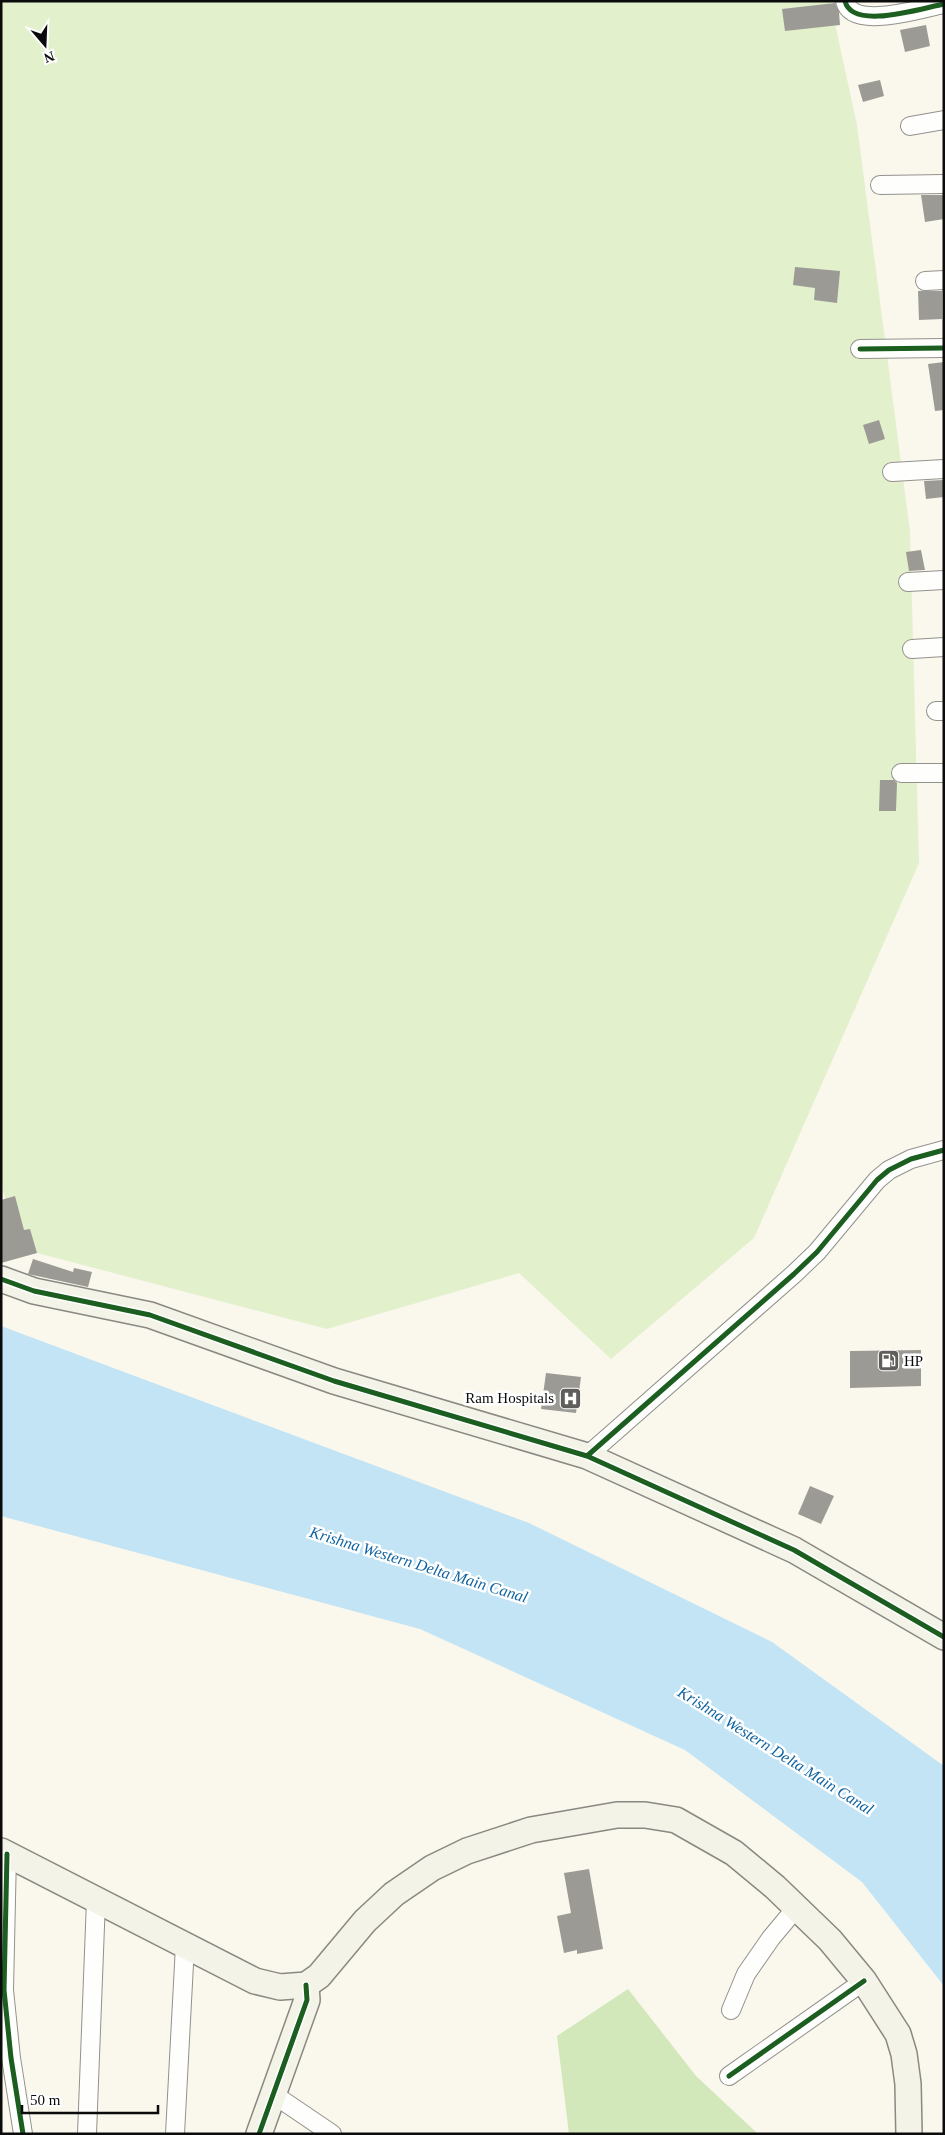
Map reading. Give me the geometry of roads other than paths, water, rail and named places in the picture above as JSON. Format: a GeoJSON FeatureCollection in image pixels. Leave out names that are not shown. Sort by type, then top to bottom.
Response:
{"type":"FeatureCollection","features":[{"type":"Feature","properties":{"kind":"main road"},"geometry":{"type":"LineString","coordinates":[[1,1280],[34,1291],[150,1315],[334,1380],[587,1456],[794,1550],[944,1637]]}},
{"type":"Feature","properties":{"kind":"main road"},"geometry":{"type":"LineString","coordinates":[[4,1852],[255,1981],[280,1987],[306,1985],[319,1976],[365,1921],[394,1894],[432,1868],[476,1848],[531,1830],[617,1815],[644,1815],[676,1820],[734,1853],[830,1940],[864,1981],[898,2034],[904,2054],[908,2084],[909,2134]]}},
{"type":"Feature","properties":{"kind":"main road"},"geometry":{"type":"LineString","coordinates":[[259,2134],[307,2000],[306,1985]]}},
{"type":"Feature","properties":{"kind":"street"},"geometry":{"type":"LineString","coordinates":[[845,1],[847,7],[855,14],[873,17],[944,4]]}},
{"type":"Feature","properties":{"kind":"street"},"geometry":{"type":"LineString","coordinates":[[910,126],[944,120]]}},
{"type":"Feature","properties":{"kind":"street"},"geometry":{"type":"LineString","coordinates":[[880,185],[944,184]]}},
{"type":"Feature","properties":{"kind":"street"},"geometry":{"type":"LineString","coordinates":[[925,281],[944,280]]}},
{"type":"Feature","properties":{"kind":"street"},"geometry":{"type":"LineString","coordinates":[[860,349],[944,348]]}},
{"type":"Feature","properties":{"kind":"street"},"geometry":{"type":"LineString","coordinates":[[892,472],[944,469]]}},
{"type":"Feature","properties":{"kind":"street"},"geometry":{"type":"LineString","coordinates":[[908,582],[944,580]]}},
{"type":"Feature","properties":{"kind":"street"},"geometry":{"type":"LineString","coordinates":[[912,649],[944,647]]}},
{"type":"Feature","properties":{"kind":"street"},"geometry":{"type":"LineString","coordinates":[[901,773],[944,773]]}},
{"type":"Feature","properties":{"kind":"street"},"geometry":{"type":"LineString","coordinates":[[587,1456],[811,1258],[877,1180],[889,1170],[911,1159],[944,1150]]}},
{"type":"Feature","properties":{"kind":"street"},"geometry":{"type":"LineString","coordinates":[[4,1852],[4,1990],[23,2134]]}},
{"type":"Feature","properties":{"kind":"street"},"geometry":{"type":"LineString","coordinates":[[87,2134],[96,1900]]}},
{"type":"Feature","properties":{"kind":"street"},"geometry":{"type":"LineString","coordinates":[[731,2010],[746,1974],[771,1938],[796,1908]]}},
{"type":"Feature","properties":{"kind":"street"},"geometry":{"type":"LineString","coordinates":[[175,2134],[186,1945]]}},
{"type":"Feature","properties":{"kind":"street"},"geometry":{"type":"LineString","coordinates":[[729,2076],[864,1981]]}},
{"type":"Feature","properties":{"kind":"street"},"geometry":{"type":"LineString","coordinates":[[273,2094],[332,2134]]}},
{"type":"Feature","properties":{"kind":"water","name":"Krishna Western Delta Main Canal"},"geometry":{"type":"Polygon","coordinates":[[[1,1326],[529,1523],[772,1642],[944,1766],[944,1986],[862,1882],[685,1750],[420,1629],[1,1516],[1,1326]]]}},
{"type":"Feature","properties":{"kind":"place","name":"HP"},"geometry":{"type":"Point","coordinates":[888,1361]}},
{"type":"Feature","properties":{"kind":"place","name":"Ram Hospitals"},"geometry":{"type":"Point","coordinates":[570,1398]}}]}
